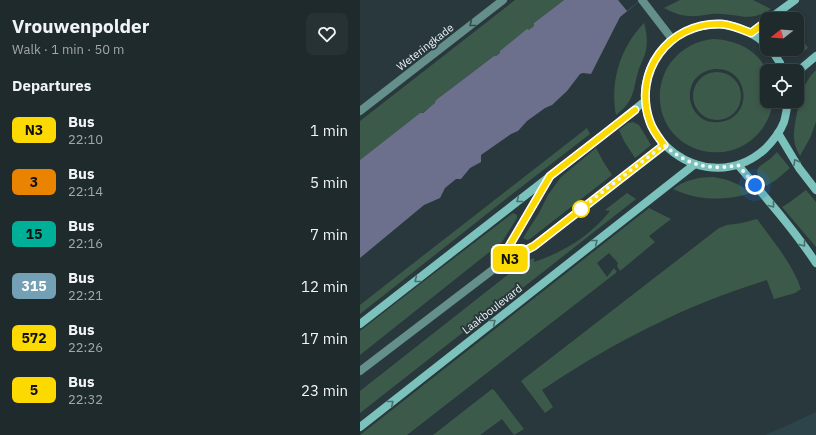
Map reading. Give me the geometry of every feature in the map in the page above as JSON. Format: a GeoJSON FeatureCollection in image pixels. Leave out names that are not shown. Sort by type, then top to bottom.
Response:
{"type":"FeatureCollection","features":[{"type":"Feature","properties":{"kind":"main road"},"geometry":{"type":"LineString","coordinates":[[779,12],[795,0]]}},
{"type":"Feature","properties":{"kind":"main road"},"geometry":{"type":"LineString","coordinates":[[760,38],[737,27],[723,24],[707,25],[689,29],[672,39],[656,58],[649,72],[645,101],[650,124],[664,145],[682,158],[695,164],[711,167],[726,167],[738,165],[751,159],[768,146],[784,123],[787,108]]}},
{"type":"Feature","properties":{"kind":"main road"},"geometry":{"type":"LineString","coordinates":[[751,33],[760,26]]}},
{"type":"Feature","properties":{"kind":"main road"},"geometry":{"type":"LineString","coordinates":[[804,66],[816,56]]}},
{"type":"Feature","properties":{"kind":"main road"},"geometry":{"type":"LineString","coordinates":[[360,324],[645,101]]}},
{"type":"Feature","properties":{"kind":"main road"},"geometry":{"type":"LineString","coordinates":[[778,132],[799,168],[816,190]]}},
{"type":"Feature","properties":{"kind":"main road","name":"Laakboulevard"},"geometry":{"type":"LineString","coordinates":[[360,427],[695,164]]}},
{"type":"Feature","properties":{"kind":"main road"},"geometry":{"type":"LineString","coordinates":[[738,165],[808,251],[816,263]]}},
{"type":"Feature","properties":{"kind":"street","name":"Weteringkade"},"geometry":{"type":"LineString","coordinates":[[360,111],[503,0]]}},
{"type":"Feature","properties":{"kind":"street"},"geometry":{"type":"LineString","coordinates":[[642,1],[672,39]]}},
{"type":"Feature","properties":{"kind":"street"},"geometry":{"type":"LineString","coordinates":[[360,371],[498,265],[534,246],[664,145]]}},
{"type":"Feature","properties":{"kind":"street"},"geometry":{"type":"LineString","coordinates":[[498,265],[550,176]]}},
{"type":"Feature","properties":{"kind":"shaded area"},"geometry":{"type":"Polygon","coordinates":[[[816,412],[816,435],[765,435],[786,426],[816,412]]]}},
{"type":"Feature","properties":{"kind":"green space"},"geometry":{"type":"Polygon","coordinates":[[[515,0],[564,0],[534,23],[534,26],[529,31],[527,30],[500,51],[500,53],[436,100],[436,103],[420,113],[360,160],[360,121],[515,0]]]}},
{"type":"Feature","properties":{"kind":"green space"},"geometry":{"type":"Polygon","coordinates":[[[680,0],[753,0],[771,9],[766,12],[760,12],[760,14],[752,17],[746,17],[717,14],[686,16],[676,14],[664,8],[680,0]]]}},
{"type":"Feature","properties":{"kind":"green space"},"geometry":{"type":"Polygon","coordinates":[[[644,23],[647,38],[645,54],[639,69],[632,96],[627,105],[616,115],[614,90],[619,66],[629,43],[644,23]]]}},
{"type":"Feature","properties":{"kind":"green space"},"geometry":{"type":"Polygon","coordinates":[[[713,39],[734,42],[752,51],[763,64],[760,64],[760,108],[772,108],[760,132],[750,141],[739,147],[724,152],[703,151],[683,142],[669,128],[662,111],[660,92],[664,74],[675,58],[691,45],[713,39]],[[715,69],[703,73],[695,80],[691,89],[690,99],[693,108],[699,116],[708,121],[720,122],[731,118],[738,112],[743,103],[743,93],[741,84],[735,76],[727,71],[715,69]]]}},
{"type":"Feature","properties":{"kind":"green space"},"geometry":{"type":"Polygon","coordinates":[[[804,42],[808,48],[804,51],[804,42]]]}},
{"type":"Feature","properties":{"kind":"green space"},"geometry":{"type":"Polygon","coordinates":[[[816,70],[816,122],[810,138],[800,156],[795,145],[794,130],[798,108],[804,108],[804,88],[816,70]]]}},
{"type":"Feature","properties":{"kind":"green space"},"geometry":{"type":"Polygon","coordinates":[[[717,72],[726,74],[734,79],[739,87],[741,96],[739,105],[734,113],[726,118],[717,120],[708,118],[700,113],[695,105],[693,96],[695,87],[700,79],[708,74],[717,72]]]}},
{"type":"Feature","properties":{"kind":"green space"},"geometry":{"type":"Polygon","coordinates":[[[633,122],[639,125],[651,145],[635,158],[619,130],[628,123],[633,122]]]}},
{"type":"Feature","properties":{"kind":"green space"},"geometry":{"type":"Polygon","coordinates":[[[587,128],[590,134],[360,314],[360,305],[587,128]]]}},
{"type":"Feature","properties":{"kind":"green space"},"geometry":{"type":"Polygon","coordinates":[[[596,148],[612,175],[530,239],[527,240],[523,238],[539,213],[548,195],[561,177],[596,148]]]}},
{"type":"Feature","properties":{"kind":"green space"},"geometry":{"type":"Polygon","coordinates":[[[777,152],[790,168],[766,186],[758,176],[757,170],[777,152]]]}},
{"type":"Feature","properties":{"kind":"green space"},"geometry":{"type":"Polygon","coordinates":[[[713,177],[734,182],[751,193],[741,196],[702,198],[673,189],[682,183],[692,180],[713,177]]]}},
{"type":"Feature","properties":{"kind":"green space"},"geometry":{"type":"Polygon","coordinates":[[[806,190],[816,202],[816,247],[782,207],[806,190]]]}},
{"type":"Feature","properties":{"kind":"green space"},"geometry":{"type":"Polygon","coordinates":[[[627,193],[636,199],[360,413],[360,391],[529,258],[530,260],[534,258],[534,262],[556,253],[576,242],[594,228],[610,211],[605,210],[627,193]]]}},
{"type":"Feature","properties":{"kind":"green space"},"geometry":{"type":"Polygon","coordinates":[[[649,208],[671,219],[649,236],[655,242],[620,271],[617,266],[618,263],[609,253],[597,263],[607,277],[614,268],[617,272],[407,435],[360,435],[649,208]]]}},
{"type":"Feature","properties":{"kind":"green space"},"geometry":{"type":"Polygon","coordinates":[[[513,213],[517,215],[517,218],[502,242],[360,355],[360,331],[513,213]]]}},
{"type":"Feature","properties":{"kind":"green space"},"geometry":{"type":"Polygon","coordinates":[[[757,219],[793,270],[801,289],[795,293],[774,299],[767,280],[708,301],[651,326],[595,356],[542,390],[553,407],[545,413],[521,381],[719,228],[757,219]]]}},
{"type":"Feature","properties":{"kind":"green space"},"geometry":{"type":"Polygon","coordinates":[[[492,389],[524,429],[514,435],[502,419],[480,435],[433,435],[492,389]]]}},
{"type":"Feature","properties":{"kind":"water"},"geometry":{"type":"Polygon","coordinates":[[[564,0],[641,0],[620,17],[591,74],[580,74],[567,91],[552,105],[545,108],[527,121],[518,131],[511,134],[481,155],[481,162],[470,168],[461,179],[456,179],[445,188],[440,198],[424,205],[360,258],[360,160],[420,113],[423,113],[435,103],[436,100],[500,53],[500,51],[527,29],[529,30],[534,26],[534,23],[564,0]]]}},
{"type":"Feature","properties":{"kind":"pier"},"geometry":{"type":"Polygon","coordinates":[[[618,0],[641,0],[627,11],[618,0]]]}},
{"type":"Feature","properties":{"kind":"bus line","name":"N3"},"geometry":{"type":"LineString","coordinates":[[635,110],[550,176],[498,265],[534,246],[664,145],[650,124],[645,101],[646,86],[649,72],[656,58],[672,39],[689,29],[707,25],[723,24],[737,27],[751,33],[760,26]]}},
{"type":"Feature","properties":{"kind":"route"},"geometry":{"type":"LineString","coordinates":[[581,209],[664,145],[682,158],[695,164],[711,167],[738,165],[755,185]]}}]}
